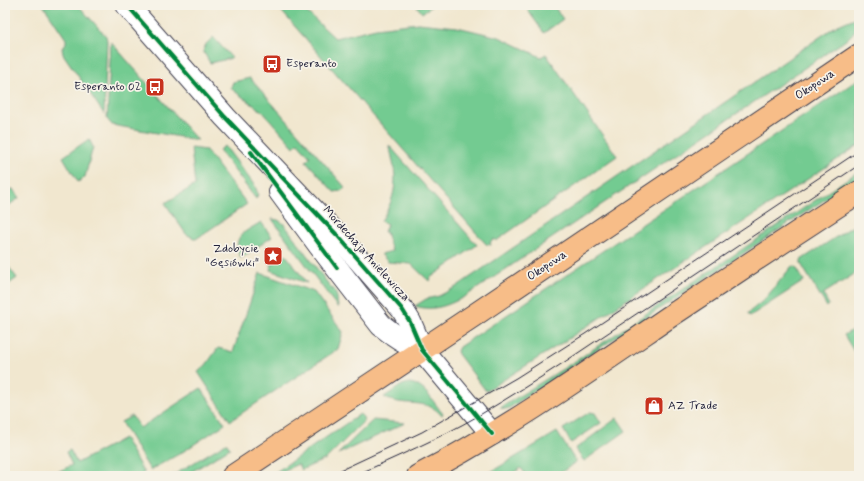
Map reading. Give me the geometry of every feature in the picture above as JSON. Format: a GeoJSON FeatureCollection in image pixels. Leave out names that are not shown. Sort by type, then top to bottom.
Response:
{"type":"FeatureCollection","features":[{"type":"Feature","properties":{"kind":"main road","name":"Okopowa"},"geometry":{"type":"LineString","coordinates":[[233,476],[859,55]]}},
{"type":"Feature","properties":{"kind":"main road"},"geometry":{"type":"LineString","coordinates":[[418,476],[457,455],[559,392],[730,276],[859,192]]}},
{"type":"Feature","properties":{"kind":"street","name":"Mordechaja Anielewicza"},"geometry":{"type":"LineString","coordinates":[[127,5],[225,117],[337,235],[402,309],[410,322],[422,350],[492,434]]}},
{"type":"Feature","properties":{"kind":"green space"},"geometry":{"type":"Polygon","coordinates":[[[43,5],[78,5],[106,36],[104,114],[63,54],[62,48],[66,43],[66,39],[43,5]]]}},
{"type":"Feature","properties":{"kind":"green space"},"geometry":{"type":"Polygon","coordinates":[[[276,5],[299,5],[335,38],[376,28],[418,23],[457,27],[499,37],[541,57],[546,54],[617,156],[496,241],[495,239],[490,242],[491,245],[486,244],[276,5]]]}},
{"type":"Feature","properties":{"kind":"green space"},"geometry":{"type":"Polygon","coordinates":[[[416,5],[433,5],[422,13],[416,5]]]}},
{"type":"Feature","properties":{"kind":"green space"},"geometry":{"type":"Polygon","coordinates":[[[524,5],[553,5],[563,19],[544,33],[524,5]]]}},
{"type":"Feature","properties":{"kind":"green space"},"geometry":{"type":"Polygon","coordinates":[[[859,16],[856,30],[846,40],[466,296],[441,307],[422,308],[415,306],[426,299],[439,296],[456,287],[836,26],[859,16]]]}},
{"type":"Feature","properties":{"kind":"green space"},"geometry":{"type":"Polygon","coordinates":[[[213,37],[232,58],[210,63],[203,51],[206,44],[213,37]]]}},
{"type":"Feature","properties":{"kind":"green space"},"geometry":{"type":"Polygon","coordinates":[[[111,42],[197,140],[112,125],[107,119],[111,42]]]}},
{"type":"Feature","properties":{"kind":"green space"},"geometry":{"type":"Polygon","coordinates":[[[250,78],[345,188],[341,191],[334,192],[306,161],[310,157],[298,143],[294,147],[263,112],[231,87],[233,82],[250,78]]]}},
{"type":"Feature","properties":{"kind":"green space"},"geometry":{"type":"Polygon","coordinates":[[[859,79],[859,145],[565,341],[486,391],[458,354],[457,351],[459,347],[859,79]]]}},
{"type":"Feature","properties":{"kind":"green space"},"geometry":{"type":"Polygon","coordinates":[[[89,139],[93,147],[85,177],[78,182],[63,157],[89,139]]]}},
{"type":"Feature","properties":{"kind":"green space"},"geometry":{"type":"Polygon","coordinates":[[[389,145],[477,245],[430,278],[431,280],[429,281],[411,264],[388,262],[381,254],[392,251],[386,232],[384,232],[387,224],[381,221],[391,201],[395,184],[394,166],[389,145]]]}},
{"type":"Feature","properties":{"kind":"green space"},"geometry":{"type":"Polygon","coordinates":[[[225,146],[255,186],[258,194],[256,199],[219,150],[225,146]]]}},
{"type":"Feature","properties":{"kind":"green space"},"geometry":{"type":"Polygon","coordinates":[[[191,148],[206,150],[247,204],[196,239],[186,234],[165,203],[195,185],[191,148]]]}},
{"type":"Feature","properties":{"kind":"green space"},"geometry":{"type":"Polygon","coordinates":[[[859,171],[859,177],[509,408],[500,408],[577,360],[859,171]]]}},
{"type":"Feature","properties":{"kind":"green space"},"geometry":{"type":"Polygon","coordinates":[[[13,189],[19,198],[5,208],[5,195],[13,189]]]}},
{"type":"Feature","properties":{"kind":"green space"},"geometry":{"type":"Polygon","coordinates":[[[272,219],[278,220],[284,224],[332,289],[334,289],[337,297],[338,308],[272,219]]]}},
{"type":"Feature","properties":{"kind":"green space"},"geometry":{"type":"Polygon","coordinates":[[[261,222],[272,237],[241,258],[238,250],[238,239],[245,232],[261,222]]]}},
{"type":"Feature","properties":{"kind":"green space"},"geometry":{"type":"Polygon","coordinates":[[[859,222],[859,271],[823,294],[829,305],[827,307],[801,264],[801,260],[859,222]]]}},
{"type":"Feature","properties":{"kind":"green space"},"geometry":{"type":"Polygon","coordinates":[[[286,255],[307,283],[270,270],[271,265],[286,255]]]}},
{"type":"Feature","properties":{"kind":"green space"},"geometry":{"type":"Polygon","coordinates":[[[5,262],[17,278],[5,287],[5,262]]]}},
{"type":"Feature","properties":{"kind":"green space"},"geometry":{"type":"Polygon","coordinates":[[[792,266],[796,267],[804,281],[750,316],[748,313],[764,300],[792,266]]]}},
{"type":"Feature","properties":{"kind":"green space"},"geometry":{"type":"Polygon","coordinates":[[[260,273],[314,292],[343,332],[338,349],[230,421],[198,372],[206,365],[218,348],[233,352],[260,273]]]}},
{"type":"Feature","properties":{"kind":"green space"},"geometry":{"type":"Polygon","coordinates":[[[859,326],[859,356],[856,355],[844,335],[859,326]]]}},
{"type":"Feature","properties":{"kind":"green space"},"geometry":{"type":"Polygon","coordinates":[[[409,383],[414,384],[424,390],[443,414],[441,415],[429,406],[399,402],[384,397],[402,385],[409,383]]]}},
{"type":"Feature","properties":{"kind":"green space"},"geometry":{"type":"Polygon","coordinates":[[[201,388],[225,424],[181,453],[150,470],[121,422],[132,416],[140,428],[201,388]]]}},
{"type":"Feature","properties":{"kind":"green space"},"geometry":{"type":"Polygon","coordinates":[[[590,412],[595,413],[601,423],[571,443],[563,429],[590,412]]]}},
{"type":"Feature","properties":{"kind":"green space"},"geometry":{"type":"Polygon","coordinates":[[[360,414],[364,421],[326,459],[301,470],[298,464],[276,474],[276,476],[270,476],[360,414]]]}},
{"type":"Feature","properties":{"kind":"green space"},"geometry":{"type":"Polygon","coordinates":[[[617,418],[626,431],[584,461],[575,449],[617,418]]]}},
{"type":"Feature","properties":{"kind":"green space"},"geometry":{"type":"Polygon","coordinates":[[[373,420],[405,423],[338,454],[373,420]]]}},
{"type":"Feature","properties":{"kind":"green space"},"geometry":{"type":"Polygon","coordinates":[[[557,432],[576,462],[556,476],[527,476],[521,468],[510,476],[488,476],[489,473],[557,432]]]}},
{"type":"Feature","properties":{"kind":"green space"},"geometry":{"type":"Polygon","coordinates":[[[124,438],[144,473],[139,476],[49,476],[72,465],[66,452],[70,450],[77,463],[124,438]]]}},
{"type":"Feature","properties":{"kind":"green space"},"geometry":{"type":"Polygon","coordinates":[[[226,443],[230,448],[185,476],[172,476],[226,443]]]}},
{"type":"Feature","properties":{"kind":"tram line"},"geometry":{"type":"LineString","coordinates":[[328,476],[422,432],[516,378],[585,334],[859,151]]}},
{"type":"Feature","properties":{"kind":"tram line"},"geometry":{"type":"LineString","coordinates":[[354,476],[417,448],[478,416],[511,396],[566,361],[859,165]]}},
{"type":"Feature","properties":{"kind":"cycle path"},"geometry":{"type":"LineString","coordinates":[[127,5],[225,117],[337,235],[402,309],[410,322],[422,350],[492,434]]}},
{"type":"Feature","properties":{"kind":"cycle path"},"geometry":{"type":"LineString","coordinates":[[251,152],[337,268]]}},
{"type":"Feature","properties":{"kind":"place","name":"Esperanto"},"geometry":{"type":"Point","coordinates":[272,64]}},
{"type":"Feature","properties":{"kind":"place","name":"Esperanto 02"},"geometry":{"type":"Point","coordinates":[155,87]}},
{"type":"Feature","properties":{"kind":"place","name":"Zdobycie \"Gęsiówki\""},"geometry":{"type":"Point","coordinates":[273,256]}},
{"type":"Feature","properties":{"kind":"place","name":"AZ Trade"},"geometry":{"type":"Point","coordinates":[654,406]}}]}
